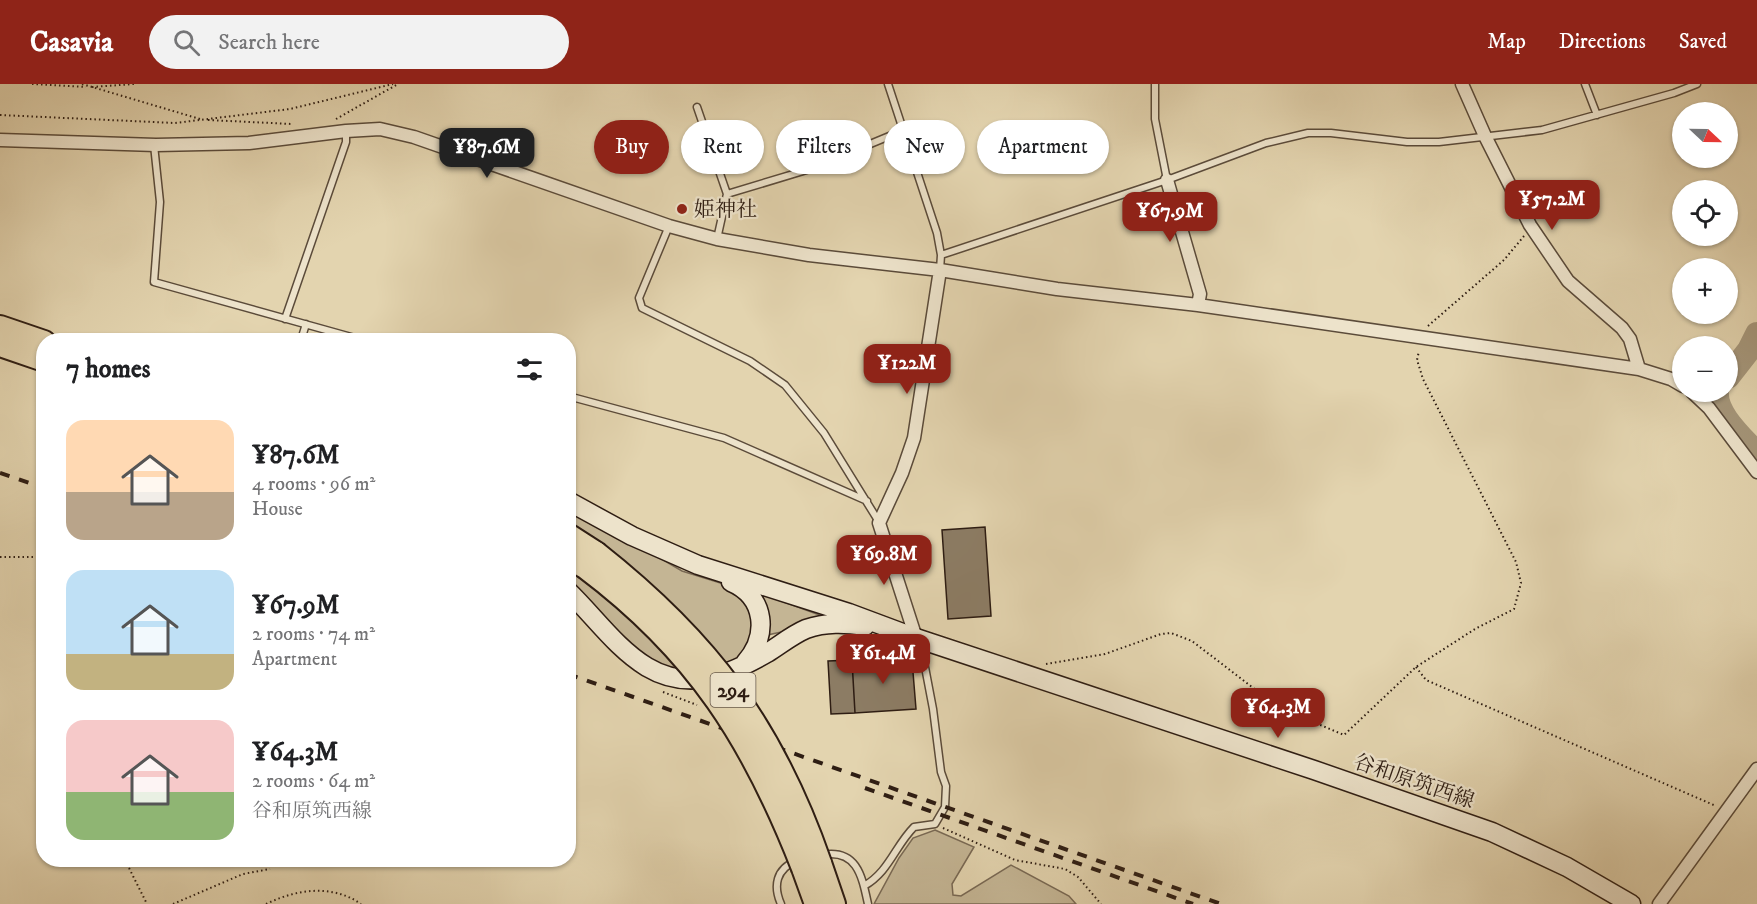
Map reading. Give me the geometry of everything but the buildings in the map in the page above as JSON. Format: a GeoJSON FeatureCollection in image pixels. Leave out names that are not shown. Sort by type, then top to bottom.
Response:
{"type":"FeatureCollection","features":[{"type":"Feature","properties":{"kind":"highway"},"geometry":{"type":"LineString","coordinates":[[0,327],[36,339]]}},
{"type":"Feature","properties":{"kind":"highway"},"geometry":{"type":"LineString","coordinates":[[0,345],[36,357]]}},
{"type":"Feature","properties":{"kind":"highway","name":"294"},"geometry":{"type":"LineString","coordinates":[[583,559],[649,621],[689,664],[714,696],[734,724],[834,904]]}},
{"type":"Feature","properties":{"kind":"highway","name":"294"},"geometry":{"type":"LineString","coordinates":[[811,866],[816,904]]}},
{"type":"Feature","properties":{"kind":"main road"},"geometry":{"type":"LineString","coordinates":[[576,505],[632,536],[698,565],[747,590],[757,604],[761,623],[760,636],[751,657],[742,666]]}},
{"type":"Feature","properties":{"kind":"main road"},"geometry":{"type":"LineString","coordinates":[[698,565],[849,613],[907,635]]}},
{"type":"Feature","properties":{"kind":"main road"},"geometry":{"type":"LineString","coordinates":[[576,599],[626,650],[650,668],[683,678],[708,679],[742,666],[796,634],[813,627],[850,624],[907,635]]}},
{"type":"Feature","properties":{"kind":"main road","name":"谷和原筑西線"},"geometry":{"type":"LineString","coordinates":[[907,635],[1325,773],[1492,832],[1567,867],[1630,904]]}},
{"type":"Feature","properties":{"kind":"street"},"geometry":{"type":"LineString","coordinates":[[1462,84],[1485,136],[1530,225],[1568,281],[1622,328],[1630,339],[1639,369]]}},
{"type":"Feature","properties":{"kind":"street"},"geometry":{"type":"LineString","coordinates":[[0,140],[154,144],[249,143],[380,129],[414,137],[669,226],[717,239],[809,255],[940,270],[1057,289],[1198,305],[1639,369],[1672,380]]}},
{"type":"Feature","properties":{"kind":"street"},"geometry":{"type":"LineString","coordinates":[[1167,180],[1200,294],[1198,305]]}},
{"type":"Feature","properties":{"kind":"street"},"geometry":{"type":"LineString","coordinates":[[907,635],[879,523],[902,472],[914,438],[940,270]]}},
{"type":"Feature","properties":{"kind":"street"},"geometry":{"type":"LineString","coordinates":[[1703,402],[1757,472]]}},
{"type":"Feature","properties":{"kind":"street"},"geometry":{"type":"LineString","coordinates":[[1659,904],[1757,769]]}},
{"type":"Feature","properties":{"kind":"lane"},"geometry":{"type":"LineString","coordinates":[[888,84],[901,120]]}},
{"type":"Feature","properties":{"kind":"lane"},"geometry":{"type":"LineString","coordinates":[[1155,84],[1155,119],[1167,180]]}},
{"type":"Feature","properties":{"kind":"lane"},"geometry":{"type":"LineString","coordinates":[[1585,84],[1597,115]]}},
{"type":"Feature","properties":{"kind":"lane"},"geometry":{"type":"LineString","coordinates":[[941,255],[1167,180],[1266,143],[1308,134],[1331,133],[1407,142],[1438,142],[1542,130],[1674,93],[1697,84]]}},
{"type":"Feature","properties":{"kind":"lane"},"geometry":{"type":"LineString","coordinates":[[697,107],[727,194],[717,239]]}},
{"type":"Feature","properties":{"kind":"lane"},"geometry":{"type":"LineString","coordinates":[[285,319],[346,142],[346,131]]}},
{"type":"Feature","properties":{"kind":"lane"},"geometry":{"type":"LineString","coordinates":[[727,194],[810,169],[884,138]]}},
{"type":"Feature","properties":{"kind":"lane"},"geometry":{"type":"LineString","coordinates":[[154,144],[160,202],[154,282],[338,333]]}},
{"type":"Feature","properties":{"kind":"lane"},"geometry":{"type":"LineString","coordinates":[[918,174],[937,233],[941,255],[940,270]]}},
{"type":"Feature","properties":{"kind":"lane"},"geometry":{"type":"LineString","coordinates":[[669,226],[639,298],[642,308],[750,361],[785,385],[824,433],[879,523]]}},
{"type":"Feature","properties":{"kind":"lane"},"geometry":{"type":"LineString","coordinates":[[303,333],[306,324]]}},
{"type":"Feature","properties":{"kind":"lane"},"geometry":{"type":"LineString","coordinates":[[576,398],[724,438],[867,502]]}},
{"type":"Feature","properties":{"kind":"lane"},"geometry":{"type":"LineString","coordinates":[[864,886],[875,880],[886,869],[902,841],[914,827],[935,824],[945,807],[946,786],[941,772],[925,667],[907,635]]}},
{"type":"Feature","properties":{"kind":"lane"},"geometry":{"type":"LineString","coordinates":[[782,904],[776,885],[778,876],[789,864],[830,853],[849,859],[860,871],[868,904]]}},
{"type":"Feature","properties":{"kind":"path"},"geometry":{"type":"LineString","coordinates":[[32,84],[91,87],[134,84]]}},
{"type":"Feature","properties":{"kind":"path"},"geometry":{"type":"LineString","coordinates":[[82,84],[202,119],[245,124],[302,124]]}},
{"type":"Feature","properties":{"kind":"path"},"geometry":{"type":"LineString","coordinates":[[0,115],[175,123],[290,109],[393,84]]}},
{"type":"Feature","properties":{"kind":"path"},"geometry":{"type":"LineString","coordinates":[[334,119],[398,84]]}},
{"type":"Feature","properties":{"kind":"path"},"geometry":{"type":"LineString","coordinates":[[1030,677],[1047,662],[1106,654],[1161,634],[1171,633],[1192,640],[1278,707],[1344,735],[1416,667],[1475,629],[1514,609],[1521,583],[1511,551],[1423,379],[1418,360],[1426,329],[1516,248],[1530,225]]}},
{"type":"Feature","properties":{"kind":"path"},"geometry":{"type":"LineString","coordinates":[[0,556],[36,557]]}},
{"type":"Feature","properties":{"kind":"path"},"geometry":{"type":"LineString","coordinates":[[1416,667],[1426,680],[1727,811]]}},
{"type":"Feature","properties":{"kind":"path"},"geometry":{"type":"LineString","coordinates":[[654,688],[704,707]]}},
{"type":"Feature","properties":{"kind":"path"},"geometry":{"type":"LineString","coordinates":[[935,824],[1015,860],[1065,870],[1078,877],[1101,904]]}},
{"type":"Feature","properties":{"kind":"path"},"geometry":{"type":"LineString","coordinates":[[128,867],[147,904]]}},
{"type":"Feature","properties":{"kind":"path"},"geometry":{"type":"LineString","coordinates":[[173,904],[243,874],[270,869]]}},
{"type":"Feature","properties":{"kind":"path"},"geometry":{"type":"LineString","coordinates":[[266,904],[284,896],[308,890],[331,891],[351,897],[361,904]]}},
{"type":"Feature","properties":{"kind":"shaded area"},"geometry":{"type":"Polygon","coordinates":[[[576,512],[682,571],[730,586],[754,614],[751,649],[726,667],[654,590],[576,530],[576,512]]]}},
{"type":"Feature","properties":{"kind":"shaded area"},"geometry":{"type":"Polygon","coordinates":[[[576,571],[604,592],[686,673],[665,668],[645,659],[576,591],[576,571]]]}},
{"type":"Feature","properties":{"kind":"shaded area"},"geometry":{"type":"Polygon","coordinates":[[[754,591],[825,617],[791,630],[767,635],[754,591]]]}},
{"type":"Feature","properties":{"kind":"shaded area"},"geometry":{"type":"Polygon","coordinates":[[[935,830],[974,847],[952,884],[953,895],[961,896],[1011,865],[1069,896],[1076,904],[874,904],[899,858],[913,838],[935,830]]]}},
{"type":"Feature","properties":{"kind":"waterway"},"geometry":{"type":"LineString","coordinates":[[1738,364],[1757,334]]}},
{"type":"Feature","properties":{"kind":"waterway"},"geometry":{"type":"LineString","coordinates":[[1718,402],[1725,417],[1757,454]]}},
{"type":"Feature","properties":{"kind":"railway"},"geometry":{"type":"LineString","coordinates":[[0,473],[36,485]]}},
{"type":"Feature","properties":{"kind":"railway"},"geometry":{"type":"LineString","coordinates":[[576,677],[1221,904]]}},
{"type":"Feature","properties":{"kind":"railway"},"geometry":{"type":"LineString","coordinates":[[865,788],[1193,904]]}},
{"type":"Feature","properties":{"kind":"place","name":"姫神社"},"geometry":{"type":"Point","coordinates":[682,209]}}]}
